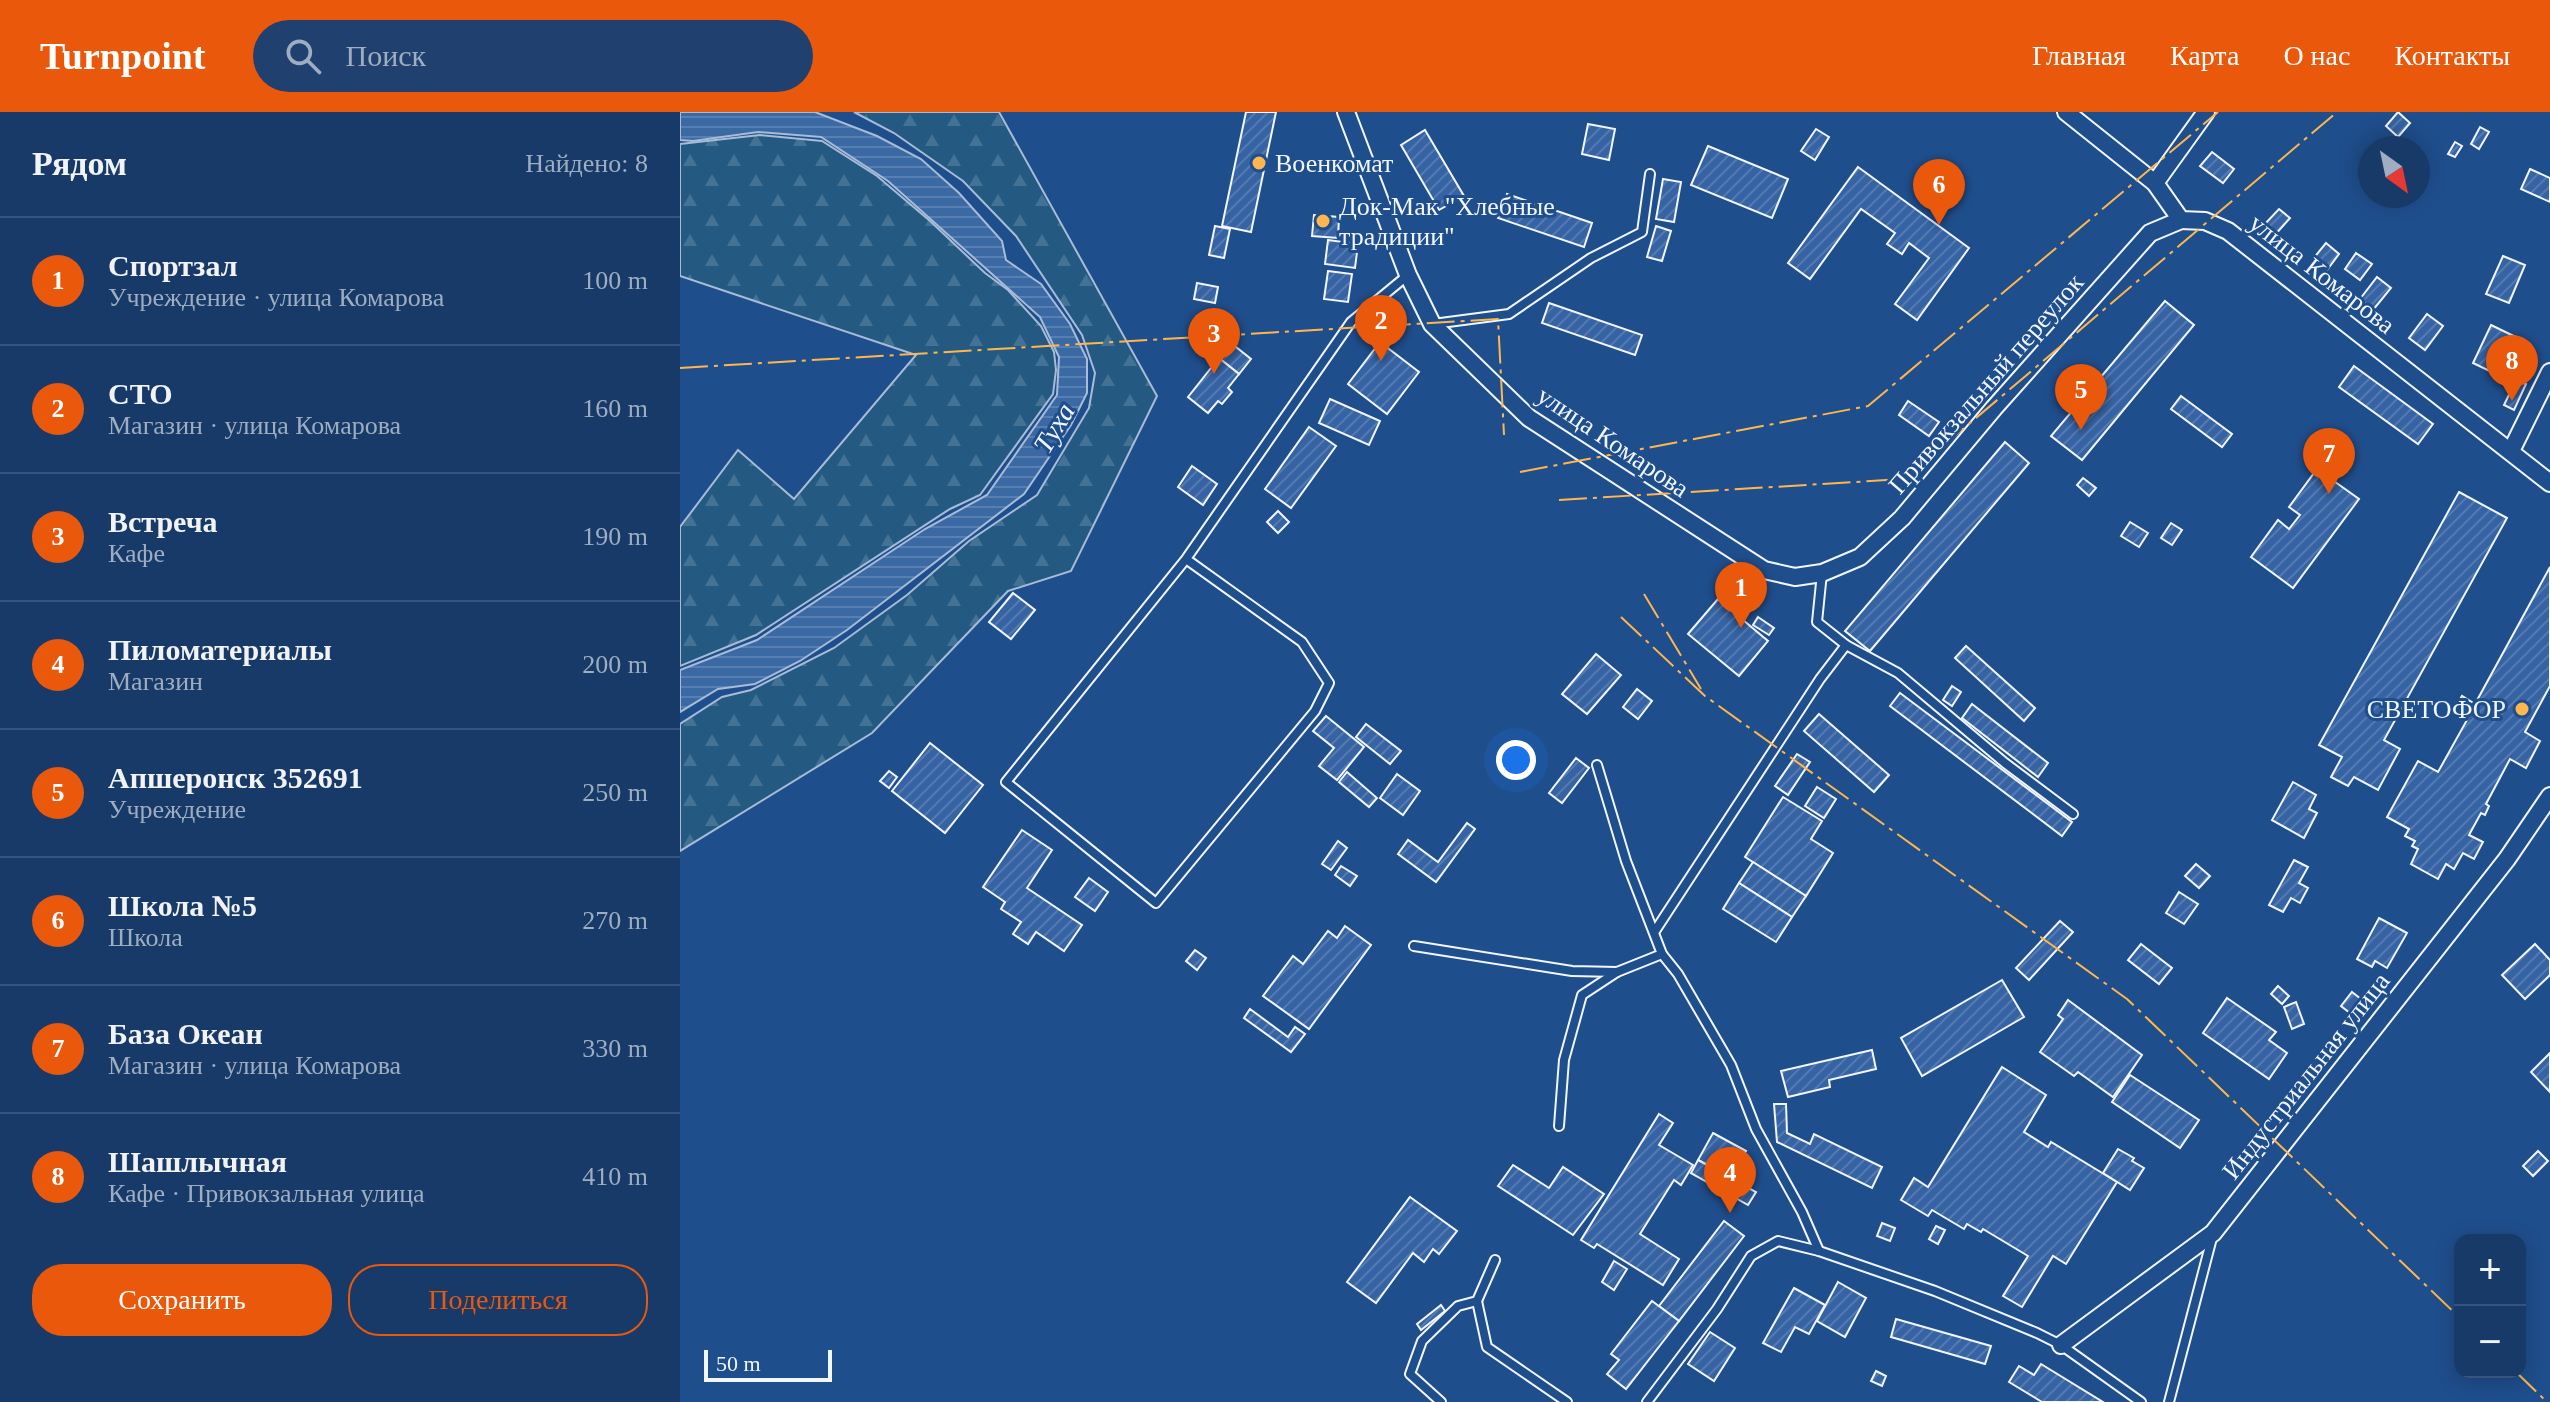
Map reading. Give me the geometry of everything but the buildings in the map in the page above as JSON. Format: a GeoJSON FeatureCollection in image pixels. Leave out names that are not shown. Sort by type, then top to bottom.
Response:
{"type":"FeatureCollection","features":[{"type":"Feature","properties":{"kind":"street","name":"улица Комарова"},"geometry":{"type":"LineString","coordinates":[[1346,112],[1408,275],[1432,324],[1529,418],[1764,570],[1795,577],[1822,573]]}},
{"type":"Feature","properties":{"kind":"street"},"geometry":{"type":"LineString","coordinates":[[2066,112],[2155,183],[2181,220]]}},
{"type":"Feature","properties":{"kind":"street"},"geometry":{"type":"LineString","coordinates":[[2155,183],[2206,112]]}},
{"type":"Feature","properties":{"kind":"street","name":"улица Комарова"},"geometry":{"type":"LineString","coordinates":[[2181,220],[2205,221],[2228,231],[2550,483]]}},
{"type":"Feature","properties":{"kind":"street","name":"Привокзальный переулок"},"geometry":{"type":"LineString","coordinates":[[1822,573],[1860,557],[1902,518],[1994,408],[2150,233],[2181,220]]}},
{"type":"Feature","properties":{"kind":"street"},"geometry":{"type":"LineString","coordinates":[[2511,451],[2550,372]]}},
{"type":"Feature","properties":{"kind":"street","name":"Индустриальная улица"},"geometry":{"type":"LineString","coordinates":[[2061,1345],[2213,1233],[2507,859],[2550,796]]}},
{"type":"Feature","properties":{"kind":"lane"},"geometry":{"type":"LineString","coordinates":[[1432,324],[1509,314],[1591,258],[1642,232],[1650,174]]}},
{"type":"Feature","properties":{"kind":"lane"},"geometry":{"type":"LineString","coordinates":[[1186,559],[1302,642],[1329,683],[1315,711],[1156,903],[1006,782],[1186,559],[1351,322],[1408,275]]}},
{"type":"Feature","properties":{"kind":"lane"},"geometry":{"type":"LineString","coordinates":[[1822,573],[1817,622],[1846,645],[1898,673],[2005,763],[2073,814]]}},
{"type":"Feature","properties":{"kind":"lane"},"geometry":{"type":"LineString","coordinates":[[1655,931],[1820,679],[1846,645]]}},
{"type":"Feature","properties":{"kind":"lane"},"geometry":{"type":"LineString","coordinates":[[1597,765],[1626,861],[1662,954],[1678,974],[1731,1065],[1756,1129],[1802,1212],[1819,1251]]}},
{"type":"Feature","properties":{"kind":"lane"},"geometry":{"type":"LineString","coordinates":[[1414,946],[1572,971],[1617,972]]}},
{"type":"Feature","properties":{"kind":"lane"},"geometry":{"type":"LineString","coordinates":[[1559,1126],[1564,1060],[1582,995],[1617,972],[1662,954]]}},
{"type":"Feature","properties":{"kind":"lane"},"geometry":{"type":"LineString","coordinates":[[2169,1402],[2213,1233]]}},
{"type":"Feature","properties":{"kind":"lane"},"geometry":{"type":"LineString","coordinates":[[1647,1402],[1717,1309],[1751,1256],[1778,1241],[1819,1251],[1935,1291],[2061,1345],[2141,1402]]}},
{"type":"Feature","properties":{"kind":"lane"},"geometry":{"type":"LineString","coordinates":[[1495,1260],[1477,1301],[1487,1347],[1567,1402]]}},
{"type":"Feature","properties":{"kind":"lane"},"geometry":{"type":"LineString","coordinates":[[1441,1402],[1410,1374],[1422,1341],[1458,1306],[1477,1301]]}},
{"type":"Feature","properties":{"kind":"green space"},"geometry":{"type":"Polygon","coordinates":[[[854,112],[999,112],[1157,396],[1071,571],[1008,591],[872,733],[680,851],[680,724],[722,697],[751,690],[834,648],[907,595],[969,541],[1037,495],[1089,408],[1095,373],[1082,335],[1016,236],[963,181],[894,133],[854,112]]]}},
{"type":"Feature","properties":{"kind":"green space"},"geometry":{"type":"Polygon","coordinates":[[[760,135],[822,141],[877,176],[930,221],[985,273],[1008,290],[1041,326],[1054,352],[1056,370],[1053,394],[980,495],[950,509],[756,635],[680,666],[680,527],[738,450],[794,499],[916,355],[680,276],[680,144],[760,135]]]}},
{"type":"Feature","properties":{"kind":"water","name":"Туха"},"geometry":{"type":"Polygon","coordinates":[[[680,112],[815,112],[877,136],[921,159],[959,193],[1002,241],[1006,260],[1041,284],[1070,324],[1087,359],[1087,393],[1071,425],[1024,494],[847,630],[800,661],[755,684],[718,689],[680,712],[680,670],[757,640],[925,529],[987,495],[1057,395],[1059,357],[1040,317],[888,181],[821,137],[758,132],[680,140],[680,112]]]}},
{"type":"Feature","properties":{"kind":"power"},"geometry":{"type":"LineString","coordinates":[[1520,472],[1868,406],[2218,112]]}},
{"type":"Feature","properties":{"kind":"power"},"geometry":{"type":"LineString","coordinates":[[1559,500],[1904,479],[2337,112]]}},
{"type":"Feature","properties":{"kind":"power"},"geometry":{"type":"LineString","coordinates":[[680,368],[1498,319],[1504,435]]}},
{"type":"Feature","properties":{"kind":"power"},"geometry":{"type":"LineString","coordinates":[[1644,594],[1701,689]]}},
{"type":"Feature","properties":{"kind":"power"},"geometry":{"type":"LineString","coordinates":[[1621,617],[1705,696],[2127,999],[2454,1312]]}},
{"type":"Feature","properties":{"kind":"power"},"geometry":{"type":"LineString","coordinates":[[2522,1378],[2547,1402]]}},
{"type":"Feature","properties":{"kind":"place","name":"Военкомат"},"geometry":{"type":"Point","coordinates":[1259,163]}},
{"type":"Feature","properties":{"kind":"place","name":"Док-Мак \"Хлебные традиции\""},"geometry":{"type":"Point","coordinates":[1323,221]}},
{"type":"Feature","properties":{"kind":"place","name":"Школа №5"},"geometry":{"type":"Point","coordinates":[1939,225]}},
{"type":"Feature","properties":{"kind":"place","name":"СТО"},"geometry":{"type":"Point","coordinates":[1381,361]}},
{"type":"Feature","properties":{"kind":"place","name":"Встреча"},"geometry":{"type":"Point","coordinates":[1214,374]}},
{"type":"Feature","properties":{"kind":"place","name":"Шашлычная"},"geometry":{"type":"Point","coordinates":[2512,401]}},
{"type":"Feature","properties":{"kind":"place","name":"Апшеронск 352691"},"geometry":{"type":"Point","coordinates":[2081,430]}},
{"type":"Feature","properties":{"kind":"place","name":"База Океан"},"geometry":{"type":"Point","coordinates":[2329,494]}},
{"type":"Feature","properties":{"kind":"place","name":"Спортзал"},"geometry":{"type":"Point","coordinates":[1741,628]}},
{"type":"Feature","properties":{"kind":"place","name":"СВЕТОФОР"},"geometry":{"type":"Point","coordinates":[2522,709]}},
{"type":"Feature","properties":{"kind":"place","name":"Пиломатериалы"},"geometry":{"type":"Point","coordinates":[1730,1213]}}]}
